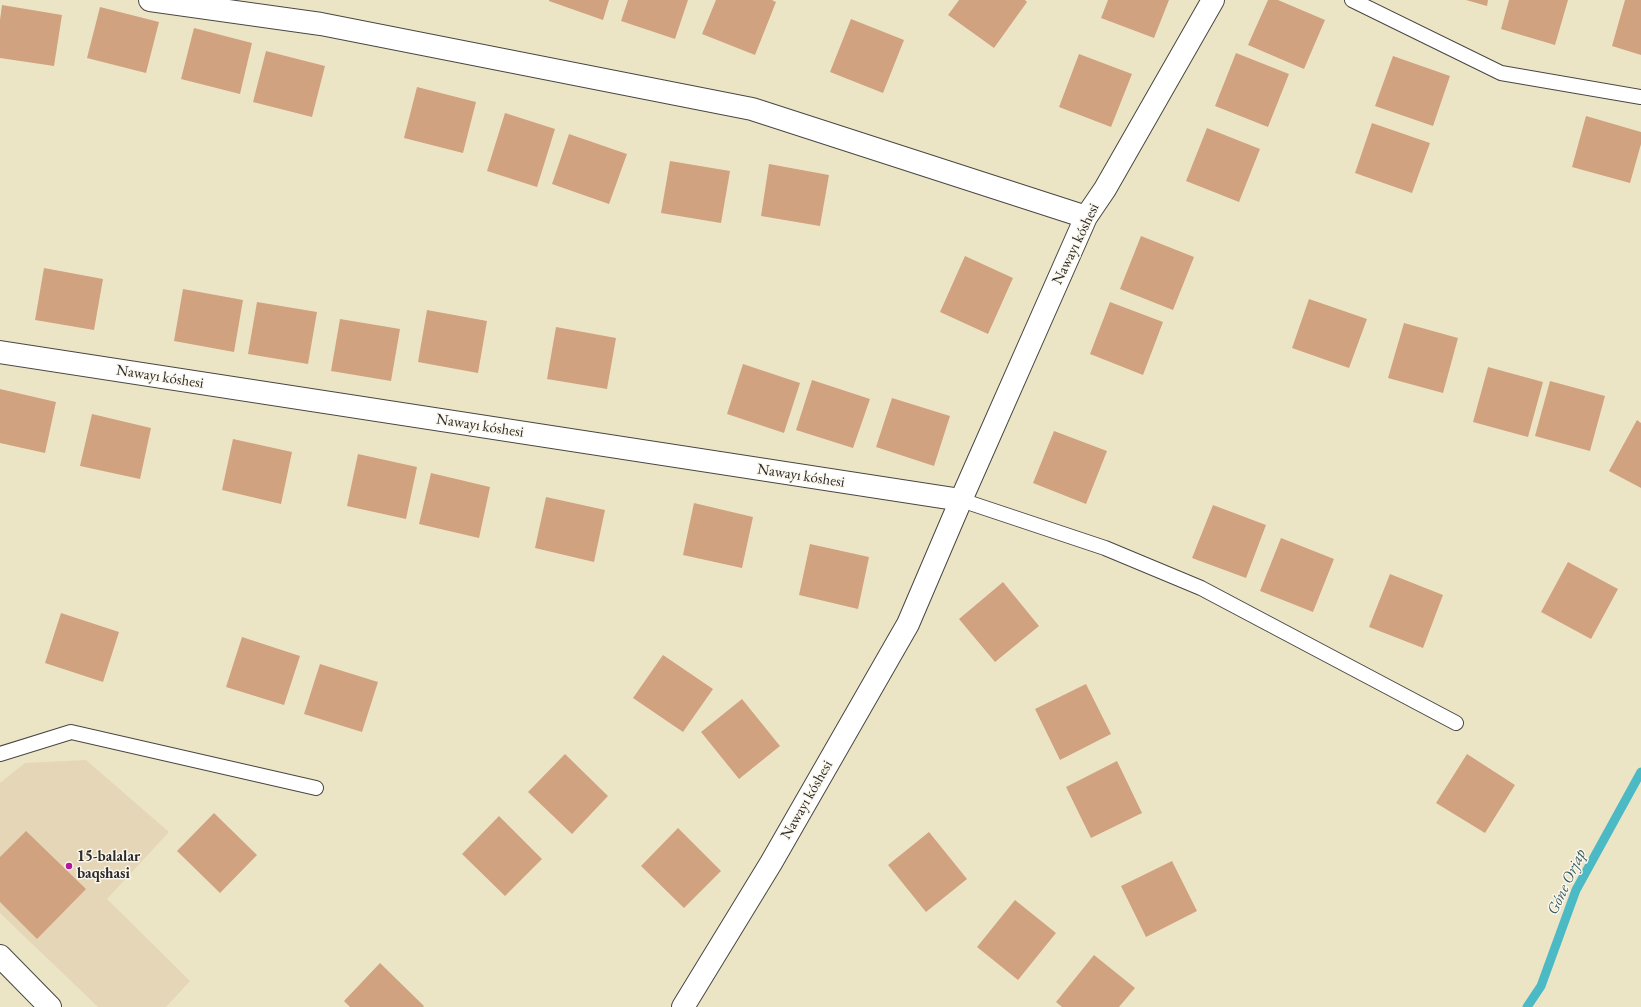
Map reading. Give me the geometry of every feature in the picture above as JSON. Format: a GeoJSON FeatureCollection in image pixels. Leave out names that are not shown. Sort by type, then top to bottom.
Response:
{"type":"FeatureCollection","features":[{"type":"Feature","properties":{"kind":"street"},"geometry":{"type":"LineString","coordinates":[[150,0],[321,24],[752,109],[1086,217]]}},
{"type":"Feature","properties":{"kind":"street","name":"Nawayı kóshesi"},"geometry":{"type":"LineString","coordinates":[[683,1007],[771,863],[908,624],[1086,217],[1105,189],[1213,0]]}},
{"type":"Feature","properties":{"kind":"street","name":"Nawayı kóshesi"},"geometry":{"type":"LineString","coordinates":[[0,352],[961,500]]}},
{"type":"Feature","properties":{"kind":"street"},"geometry":{"type":"LineString","coordinates":[[0,956],[50,1007]]}},
{"type":"Feature","properties":{"kind":"lane"},"geometry":{"type":"LineString","coordinates":[[1352,0],[1502,72],[1641,97]]}},
{"type":"Feature","properties":{"kind":"lane"},"geometry":{"type":"LineString","coordinates":[[961,500],[1105,548],[1201,588],[1456,723]]}},
{"type":"Feature","properties":{"kind":"lane"},"geometry":{"type":"LineString","coordinates":[[0,754],[71,732],[316,788]]}},
{"type":"Feature","properties":{"kind":"shaded area","name":"15-balalar baqshasi"},"geometry":{"type":"Polygon","coordinates":[[[86,760],[169,832],[107,899],[190,981],[166,1007],[98,1007],[0,913],[0,783],[25,763],[86,760]]]}},
{"type":"Feature","properties":{"kind":"building"},"geometry":{"type":"Polygon","coordinates":[[[549,0],[609,0],[603,20],[549,0]]]}},
{"type":"Feature","properties":{"kind":"building"},"geometry":{"type":"Polygon","coordinates":[[[628,0],[688,0],[675,39],[621,21],[628,0]]]}},
{"type":"Feature","properties":{"kind":"building"},"geometry":{"type":"Polygon","coordinates":[[[716,0],[772,0],[776,2],[755,55],[702,34],[716,0]]]}},
{"type":"Feature","properties":{"kind":"building"},"geometry":{"type":"Polygon","coordinates":[[[959,0],[1025,0],[1027,2],[994,48],[948,15],[959,0]]]}},
{"type":"Feature","properties":{"kind":"building"},"geometry":{"type":"Polygon","coordinates":[[[1108,0],[1169,0],[1154,38],[1101,18],[1108,0]]]}},
{"type":"Feature","properties":{"kind":"building"},"geometry":{"type":"Polygon","coordinates":[[[1268,0],[1278,0],[1325,20],[1304,69],[1248,45],[1268,0]]]}},
{"type":"Feature","properties":{"kind":"building"},"geometry":{"type":"Polygon","coordinates":[[[1466,0],[1488,0],[1487,6],[1466,0]]]}},
{"type":"Feature","properties":{"kind":"building"},"geometry":{"type":"Polygon","coordinates":[[[1509,0],[1568,0],[1555,45],[1501,29],[1509,0]]]}},
{"type":"Feature","properties":{"kind":"building"},"geometry":{"type":"Polygon","coordinates":[[[1625,0],[1641,0],[1641,55],[1612,46],[1625,0]]]}},
{"type":"Feature","properties":{"kind":"building"},"geometry":{"type":"Polygon","coordinates":[[[2,5],[62,15],[54,66],[0,58],[0,20],[2,5]]]}},
{"type":"Feature","properties":{"kind":"building"},"geometry":{"type":"Polygon","coordinates":[[[100,7],[159,22],[146,73],[87,58],[100,7]]]}},
{"type":"Feature","properties":{"kind":"building"},"geometry":{"type":"Polygon","coordinates":[[[851,19],[904,40],[883,93],[830,72],[851,19]]]}},
{"type":"Feature","properties":{"kind":"building"},"geometry":{"type":"Polygon","coordinates":[[[194,28],[252,43],[240,94],[181,79],[194,28]]]}},
{"type":"Feature","properties":{"kind":"building"},"geometry":{"type":"Polygon","coordinates":[[[266,51],[325,66],[312,117],[253,102],[266,51]]]}},
{"type":"Feature","properties":{"kind":"building"},"geometry":{"type":"Polygon","coordinates":[[[1236,53],[1289,74],[1268,127],[1215,106],[1236,53]]]}},
{"type":"Feature","properties":{"kind":"building"},"geometry":{"type":"Polygon","coordinates":[[[1079,54],[1132,74],[1111,127],[1059,107],[1079,54]]]}},
{"type":"Feature","properties":{"kind":"building"},"geometry":{"type":"Polygon","coordinates":[[[1393,56],[1450,76],[1433,126],[1375,106],[1393,56]]]}},
{"type":"Feature","properties":{"kind":"building"},"geometry":{"type":"Polygon","coordinates":[[[417,87],[476,102],[463,153],[404,138],[417,87]]]}},
{"type":"Feature","properties":{"kind":"building"},"geometry":{"type":"Polygon","coordinates":[[[505,113],[555,129],[537,187],[487,171],[505,113]]]}},
{"type":"Feature","properties":{"kind":"building"},"geometry":{"type":"Polygon","coordinates":[[[1586,116],[1641,132],[1641,144],[1630,183],[1572,167],[1586,116]]]}},
{"type":"Feature","properties":{"kind":"building"},"geometry":{"type":"Polygon","coordinates":[[[1372,123],[1430,143],[1412,193],[1355,173],[1372,123]]]}},
{"type":"Feature","properties":{"kind":"building"},"geometry":{"type":"Polygon","coordinates":[[[1207,128],[1260,149],[1239,202],[1186,181],[1207,128]]]}},
{"type":"Feature","properties":{"kind":"building"},"geometry":{"type":"Polygon","coordinates":[[[569,134],[627,154],[609,204],[552,184],[569,134]]]}},
{"type":"Feature","properties":{"kind":"building"},"geometry":{"type":"Polygon","coordinates":[[[670,161],[730,171],[721,223],[661,213],[670,161]]]}},
{"type":"Feature","properties":{"kind":"building"},"geometry":{"type":"Polygon","coordinates":[[[769,164],[829,175],[820,226],[761,216],[769,164]]]}},
{"type":"Feature","properties":{"kind":"building"},"geometry":{"type":"Polygon","coordinates":[[[1141,236],[1194,257],[1173,310],[1120,289],[1141,236]]]}},
{"type":"Feature","properties":{"kind":"building"},"geometry":{"type":"Polygon","coordinates":[[[965,256],[1013,278],[988,334],[940,312],[965,256]]]}},
{"type":"Feature","properties":{"kind":"building"},"geometry":{"type":"Polygon","coordinates":[[[44,268],[103,279],[94,330],[35,320],[44,268]]]}},
{"type":"Feature","properties":{"kind":"building"},"geometry":{"type":"Polygon","coordinates":[[[183,289],[243,300],[234,352],[174,341],[183,289]]]}},
{"type":"Feature","properties":{"kind":"building"},"geometry":{"type":"Polygon","coordinates":[[[1309,299],[1367,319],[1349,368],[1292,348],[1309,299]]]}},
{"type":"Feature","properties":{"kind":"building"},"geometry":{"type":"Polygon","coordinates":[[[257,302],[317,312],[308,364],[248,354],[257,302]]]}},
{"type":"Feature","properties":{"kind":"building"},"geometry":{"type":"Polygon","coordinates":[[[1110,302],[1163,322],[1143,375],[1090,354],[1110,302]]]}},
{"type":"Feature","properties":{"kind":"building"},"geometry":{"type":"Polygon","coordinates":[[[427,310],[487,321],[478,373],[418,362],[427,310]]]}},
{"type":"Feature","properties":{"kind":"building"},"geometry":{"type":"Polygon","coordinates":[[[340,319],[400,329],[391,381],[331,371],[340,319]]]}},
{"type":"Feature","properties":{"kind":"building"},"geometry":{"type":"Polygon","coordinates":[[[1404,323],[1458,338],[1443,393],[1388,378],[1404,323]]]}},
{"type":"Feature","properties":{"kind":"building"},"geometry":{"type":"Polygon","coordinates":[[[556,327],[616,338],[607,389],[547,379],[556,327]]]}},
{"type":"Feature","properties":{"kind":"building"},"geometry":{"type":"Polygon","coordinates":[[[743,364],[800,383],[784,433],[727,414],[743,364]]]}},
{"type":"Feature","properties":{"kind":"building"},"geometry":{"type":"Polygon","coordinates":[[[1488,367],[1543,382],[1528,437],[1473,422],[1488,367]]]}},
{"type":"Feature","properties":{"kind":"building"},"geometry":{"type":"Polygon","coordinates":[[[812,380],[870,399],[853,448],[796,430],[812,380]]]}},
{"type":"Feature","properties":{"kind":"building"},"geometry":{"type":"Polygon","coordinates":[[[1550,381],[1605,396],[1590,451],[1535,436],[1550,381]]]}},
{"type":"Feature","properties":{"kind":"building"},"geometry":{"type":"Polygon","coordinates":[[[0,389],[56,402],[45,453],[0,443],[0,389]]]}},
{"type":"Feature","properties":{"kind":"building"},"geometry":{"type":"Polygon","coordinates":[[[892,398],[950,416],[934,466],[876,447],[892,398]]]}},
{"type":"Feature","properties":{"kind":"building"},"geometry":{"type":"Polygon","coordinates":[[[92,414],[151,428],[140,479],[80,466],[92,414]]]}},
{"type":"Feature","properties":{"kind":"building"},"geometry":{"type":"Polygon","coordinates":[[[1637,420],[1641,423],[1641,488],[1609,471],[1637,420]]]}},
{"type":"Feature","properties":{"kind":"building"},"geometry":{"type":"Polygon","coordinates":[[[1054,431],[1107,451],[1086,504],[1033,483],[1054,431]]]}},
{"type":"Feature","properties":{"kind":"building"},"geometry":{"type":"Polygon","coordinates":[[[233,439],[292,452],[281,504],[222,490],[233,439]]]}},
{"type":"Feature","properties":{"kind":"building"},"geometry":{"type":"Polygon","coordinates":[[[358,454],[417,467],[406,519],[347,506],[358,454]]]}},
{"type":"Feature","properties":{"kind":"building"},"geometry":{"type":"Polygon","coordinates":[[[431,473],[490,487],[479,538],[419,524],[431,473]]]}},
{"type":"Feature","properties":{"kind":"building"},"geometry":{"type":"Polygon","coordinates":[[[546,497],[605,510],[594,562],[535,548],[546,497]]]}},
{"type":"Feature","properties":{"kind":"building"},"geometry":{"type":"Polygon","coordinates":[[[694,503],[753,517],[742,568],[683,555],[694,503]]]}},
{"type":"Feature","properties":{"kind":"building"},"geometry":{"type":"Polygon","coordinates":[[[1213,505],[1266,525],[1246,578],[1192,558],[1213,505]]]}},
{"type":"Feature","properties":{"kind":"building"},"geometry":{"type":"Polygon","coordinates":[[[1281,538],[1334,559],[1313,612],[1260,591],[1281,538]]]}},
{"type":"Feature","properties":{"kind":"building"},"geometry":{"type":"Polygon","coordinates":[[[810,544],[869,557],[858,609],[799,595],[810,544]]]}},
{"type":"Feature","properties":{"kind":"building"},"geometry":{"type":"Polygon","coordinates":[[[1568,562],[1618,589],[1591,639],[1541,612],[1568,562]]]}},
{"type":"Feature","properties":{"kind":"building"},"geometry":{"type":"Polygon","coordinates":[[[1390,574],[1443,595],[1423,648],[1369,627],[1390,574]]]}},
{"type":"Feature","properties":{"kind":"building"},"geometry":{"type":"Polygon","coordinates":[[[1003,582],[1039,626],[995,662],[959,619],[1003,582]]]}},
{"type":"Feature","properties":{"kind":"building"},"geometry":{"type":"Polygon","coordinates":[[[61,613],[119,632],[103,682],[45,663],[61,613]]]}},
{"type":"Feature","properties":{"kind":"building"},"geometry":{"type":"Polygon","coordinates":[[[242,637],[300,656],[284,705],[226,687],[242,637]]]}},
{"type":"Feature","properties":{"kind":"building"},"geometry":{"type":"Polygon","coordinates":[[[663,655],[713,689],[683,732],[633,698],[663,655]]]}},
{"type":"Feature","properties":{"kind":"building"},"geometry":{"type":"Polygon","coordinates":[[[320,664],[378,682],[362,732],[304,714],[320,664]]]}},
{"type":"Feature","properties":{"kind":"building"},"geometry":{"type":"Polygon","coordinates":[[[1086,684],[1111,734],[1060,760],[1035,709],[1086,684]]]}},
{"type":"Feature","properties":{"kind":"building"},"geometry":{"type":"Polygon","coordinates":[[[742,699],[780,746],[739,779],[701,732],[742,699]]]}},
{"type":"Feature","properties":{"kind":"building"},"geometry":{"type":"Polygon","coordinates":[[[565,754],[608,796],[572,834],[528,792],[565,754]]]}},
{"type":"Feature","properties":{"kind":"building"},"geometry":{"type":"Polygon","coordinates":[[[1467,754],[1515,785],[1485,833],[1436,803],[1467,754]]]}},
{"type":"Feature","properties":{"kind":"building"},"geometry":{"type":"Polygon","coordinates":[[[1117,761],[1142,813],[1091,838],[1066,787],[1117,761]]]}},
{"type":"Feature","properties":{"kind":"building"},"geometry":{"type":"Polygon","coordinates":[[[214,813],[257,855],[220,893],[177,851],[214,813]]]}},
{"type":"Feature","properties":{"kind":"building"},"geometry":{"type":"Polygon","coordinates":[[[499,816],[542,859],[505,896],[462,854],[499,816]]]}},
{"type":"Feature","properties":{"kind":"building"},"geometry":{"type":"Polygon","coordinates":[[[678,828],[721,871],[684,908],[641,866],[678,828]]]}},
{"type":"Feature","properties":{"kind":"building"},"geometry":{"type":"Polygon","coordinates":[[[26,831],[86,889],[37,939],[0,902],[0,857],[26,831]]]}},
{"type":"Feature","properties":{"kind":"building"},"geometry":{"type":"Polygon","coordinates":[[[929,832],[967,879],[926,912],[888,865],[929,832]]]}},
{"type":"Feature","properties":{"kind":"building"},"geometry":{"type":"Polygon","coordinates":[[[1172,861],[1197,911],[1146,937],[1121,886],[1172,861]]]}},
{"type":"Feature","properties":{"kind":"building"},"geometry":{"type":"Polygon","coordinates":[[[1015,900],[1056,933],[1018,980],[977,947],[1015,900]]]}},
{"type":"Feature","properties":{"kind":"building"},"geometry":{"type":"Polygon","coordinates":[[[1094,955],[1135,988],[1119,1007],[1062,1007],[1056,1002],[1094,955]]]}},
{"type":"Feature","properties":{"kind":"building"},"geometry":{"type":"Polygon","coordinates":[[[380,963],[424,1006],[423,1007],[350,1007],[344,1001],[380,963]]]}},
{"type":"Feature","properties":{"kind":"waterway","name":"Góne Orjap"},"geometry":{"type":"LineString","coordinates":[[1527,1007],[1541,986],[1576,890],[1641,772]]}},
{"type":"Feature","properties":{"kind":"place","name":"15-balalar baqshasi"},"geometry":{"type":"Point","coordinates":[69,866]}}]}
